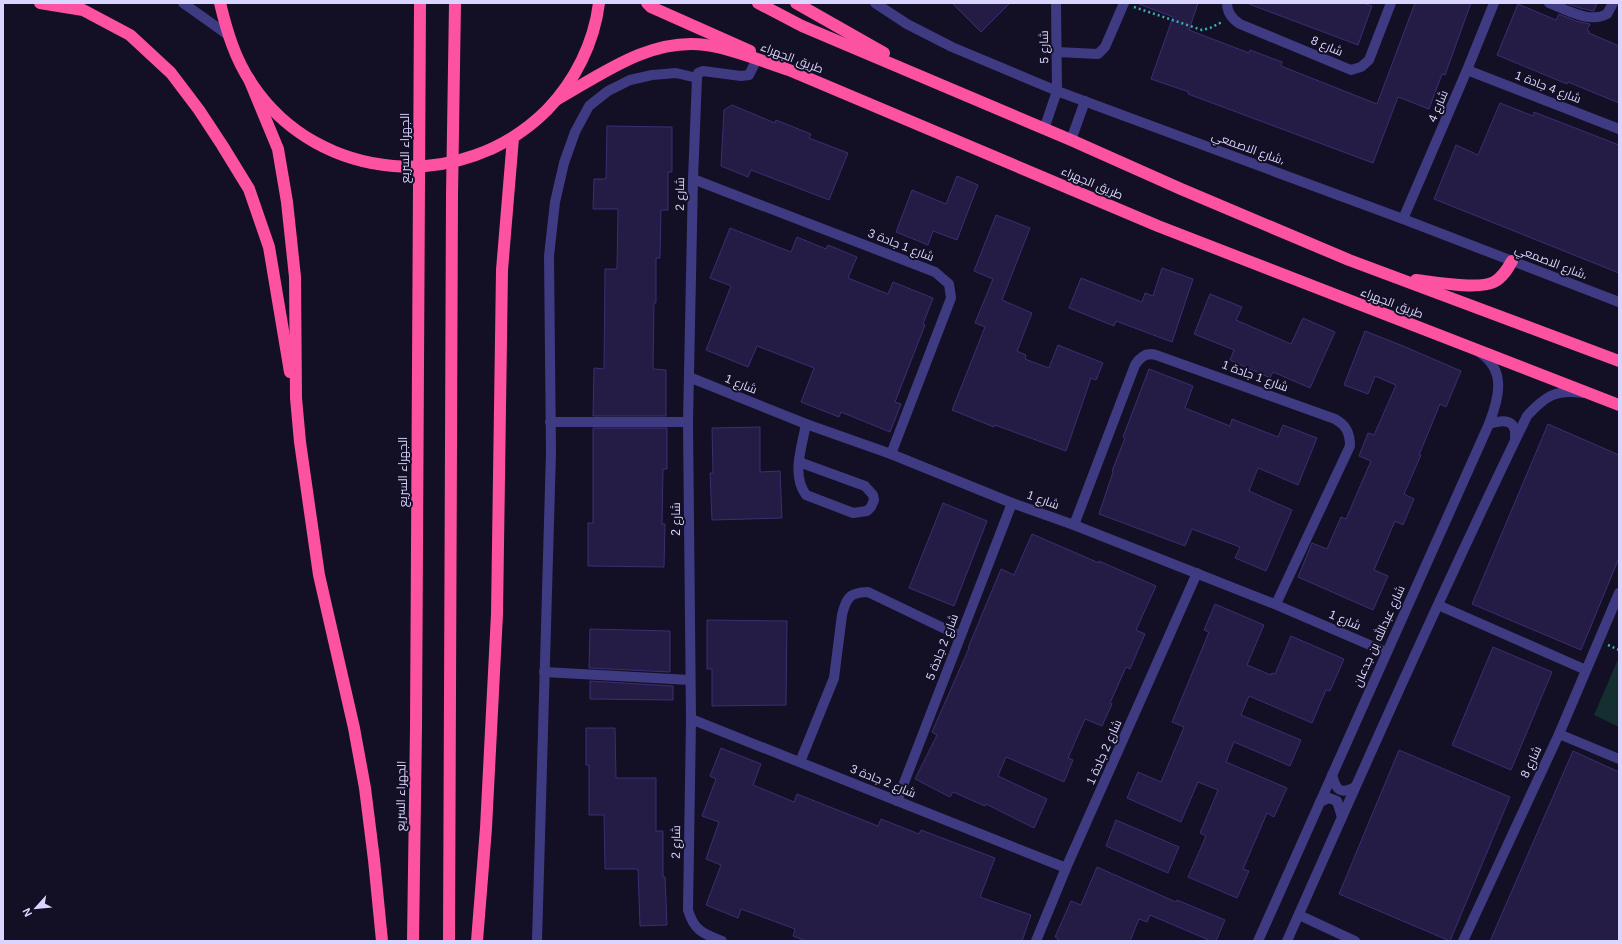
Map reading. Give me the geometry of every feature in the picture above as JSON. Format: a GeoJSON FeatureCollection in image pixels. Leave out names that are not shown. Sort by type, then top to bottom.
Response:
{"type":"FeatureCollection","features":[{"type":"Feature","properties":{"kind":"highway"},"geometry":{"type":"LineString","coordinates":[[40,3],[83,10],[130,35],[171,73],[199,110],[222,145],[249,190],[269,247],[286,355],[296,398]]}},
{"type":"Feature","properties":{"kind":"highway"},"geometry":{"type":"LineString","coordinates":[[220,3],[228,35],[242,67],[266,102],[291,126],[319,144],[350,158],[383,166],[417,168],[450,163],[483,153],[513,138],[536,120],[556,100],[573,76],[588,47],[599,3]]}},
{"type":"Feature","properties":{"kind":"highway","name":"الجهراء السريع"},"geometry":{"type":"LineString","coordinates":[[413,941],[416,728],[420,3]]}},
{"type":"Feature","properties":{"kind":"highway"},"geometry":{"type":"LineString","coordinates":[[449,941],[452,195],[455,3]]}},
{"type":"Feature","properties":{"kind":"highway"},"geometry":{"type":"LineString","coordinates":[[647,3],[660,12],[730,41],[789,70]]}},
{"type":"Feature","properties":{"kind":"highway"},"geometry":{"type":"LineString","coordinates":[[750,3],[1071,140],[1180,189],[1349,260],[1619,361]]}},
{"type":"Feature","properties":{"kind":"highway"},"geometry":{"type":"LineString","coordinates":[[758,3],[802,26]]}},
{"type":"Feature","properties":{"kind":"highway"},"geometry":{"type":"LineString","coordinates":[[796,3],[935,82]]}},
{"type":"Feature","properties":{"kind":"highway","name":"طريق الجهراء"},"geometry":{"type":"LineString","coordinates":[[556,100],[630,58],[655,49],[685,45],[706,45],[757,59],[789,70],[1158,226],[1619,405]]}},
{"type":"Feature","properties":{"kind":"highway"},"geometry":{"type":"LineString","coordinates":[[249,79],[278,149],[288,202],[295,277],[296,398],[300,442],[319,575],[354,728],[366,788],[382,941]]}},
{"type":"Feature","properties":{"kind":"highway"},"geometry":{"type":"LineString","coordinates":[[477,941],[486,828],[497,614],[502,270],[513,138]]}},
{"type":"Feature","properties":{"kind":"highway"},"geometry":{"type":"LineString","coordinates":[[1400,278],[1474,286],[1492,283],[1506,272],[1512,262]]}},
{"type":"Feature","properties":{"kind":"street"},"geometry":{"type":"LineString","coordinates":[[183,3],[228,35]]}},
{"type":"Feature","properties":{"kind":"street","name":"شارع الاصمعي،"},"geometry":{"type":"LineString","coordinates":[[875,3],[907,24],[952,47],[1057,91],[1403,219],[1619,302]]}},
{"type":"Feature","properties":{"kind":"street","name":"شارع 5"},"geometry":{"type":"LineString","coordinates":[[1056,3],[1057,91]]}},
{"type":"Feature","properties":{"kind":"street"},"geometry":{"type":"LineString","coordinates":[[1227,3],[1228,12],[1231,17]]}},
{"type":"Feature","properties":{"kind":"street","name":"شارع 8"},"geometry":{"type":"LineString","coordinates":[[1231,17],[1240,24],[1351,70],[1361,67],[1369,60],[1391,3]]}},
{"type":"Feature","properties":{"kind":"street","name":"شارع 4"},"geometry":{"type":"LineString","coordinates":[[1403,219],[1494,3]]}},
{"type":"Feature","properties":{"kind":"street"},"geometry":{"type":"LineString","coordinates":[[1549,3],[1589,18],[1597,18],[1607,14],[1613,3]]}},
{"type":"Feature","properties":{"kind":"street"},"geometry":{"type":"LineString","coordinates":[[1057,52],[1098,54],[1105,47],[1124,4]]}},
{"type":"Feature","properties":{"kind":"street"},"geometry":{"type":"LineString","coordinates":[[537,941],[550,422],[549,256],[555,202],[564,163],[575,132],[589,106],[608,91],[630,80],[652,76],[676,74],[697,78],[698,73],[703,70],[742,76],[749,75],[757,59]]}},
{"type":"Feature","properties":{"kind":"street","name":"شارع 4 جادة 1"},"geometry":{"type":"LineString","coordinates":[[1467,70],[1619,129]]}},
{"type":"Feature","properties":{"kind":"street","name":"شارع 2"},"geometry":{"type":"LineString","coordinates":[[697,78],[693,179],[688,422],[690,680],[688,910],[698,930],[705,935],[722,941]]}},
{"type":"Feature","properties":{"kind":"street"},"geometry":{"type":"LineString","coordinates":[[1044,129],[1057,91]]}},
{"type":"Feature","properties":{"kind":"street"},"geometry":{"type":"LineString","coordinates":[[1071,140],[1085,101]]}},
{"type":"Feature","properties":{"kind":"street","name":"شارع 1 جادة 3"},"geometry":{"type":"LineString","coordinates":[[693,179],[935,272],[949,284],[951,298],[891,454]]}},
{"type":"Feature","properties":{"kind":"street","name":"شارع عبدالله بن جدعان"},"geometry":{"type":"LineString","coordinates":[[1258,941],[1489,424],[1496,405],[1499,380],[1494,369],[1485,356],[1472,348]]}},
{"type":"Feature","properties":{"kind":"street","name":"شارع 1 جادة 1"},"geometry":{"type":"LineString","coordinates":[[1074,525],[1135,365],[1144,355],[1156,354],[1335,419],[1340,422],[1348,432],[1350,446],[1276,604]]}},
{"type":"Feature","properties":{"kind":"street","name":"شارع 1"},"geometry":{"type":"LineString","coordinates":[[690,377],[806,424],[891,454],[1012,503],[1074,525],[1276,604],[1386,652]]}},
{"type":"Feature","properties":{"kind":"street"},"geometry":{"type":"LineString","coordinates":[[1287,941],[1438,605],[1527,416],[1540,402],[1552,394],[1575,392],[1593,395]]}},
{"type":"Feature","properties":{"kind":"street"},"geometry":{"type":"LineString","coordinates":[[1489,424],[1499,420],[1510,423],[1514,426],[1516,432],[1515,441]]}},
{"type":"Feature","properties":{"kind":"street"},"geometry":{"type":"LineString","coordinates":[[550,422],[688,422]]}},
{"type":"Feature","properties":{"kind":"street"},"geometry":{"type":"LineString","coordinates":[[799,462],[865,486],[873,496],[874,500],[871,508],[867,511],[854,513],[806,495],[798,482],[799,462],[806,424]]}},
{"type":"Feature","properties":{"kind":"street","name":"شارع 2 جادة 5"},"geometry":{"type":"LineString","coordinates":[[897,801],[1012,503]]}},
{"type":"Feature","properties":{"kind":"street","name":"شارع 2 جادة 1"},"geometry":{"type":"LineString","coordinates":[[1036,941],[1066,868],[1197,573]]}},
{"type":"Feature","properties":{"kind":"street"},"geometry":{"type":"LineString","coordinates":[[800,762],[834,678],[842,615],[850,596],[858,592],[868,592],[960,636]]}},
{"type":"Feature","properties":{"kind":"street","name":"شارع 8"},"geometry":{"type":"LineString","coordinates":[[1463,941],[1559,734],[1619,593]]}},
{"type":"Feature","properties":{"kind":"street"},"geometry":{"type":"LineString","coordinates":[[1438,605],[1586,670]]}},
{"type":"Feature","properties":{"kind":"street"},"geometry":{"type":"LineString","coordinates":[[544,672],[690,680]]}},
{"type":"Feature","properties":{"kind":"street","name":"شارع 2 جادة 3"},"geometry":{"type":"LineString","coordinates":[[690,719],[1066,868]]}},
{"type":"Feature","properties":{"kind":"street"},"geometry":{"type":"LineString","coordinates":[[1559,734],[1619,759]]}},
{"type":"Feature","properties":{"kind":"street"},"geometry":{"type":"LineString","coordinates":[[1332,775],[1334,785],[1341,791],[1347,792],[1355,787]]}},
{"type":"Feature","properties":{"kind":"street"},"geometry":{"type":"LineString","coordinates":[[1320,802],[1329,798],[1337,801],[1342,817]]}},
{"type":"Feature","properties":{"kind":"street"},"geometry":{"type":"LineString","coordinates":[[1299,915],[1355,941]]}},
{"type":"Feature","properties":{"kind":"path"},"geometry":{"type":"LineString","coordinates":[[1124,4],[1202,30],[1210,28],[1231,17]]}},
{"type":"Feature","properties":{"kind":"green space"},"geometry":{"type":"Polygon","coordinates":[[[1619,657],[1619,727],[1594,715],[1619,657]]]}},
{"type":"Feature","properties":{"kind":"building"},"geometry":{"type":"Polygon","coordinates":[[[952,3],[1010,3],[981,32],[952,3]]]}},
{"type":"Feature","properties":{"kind":"building"},"geometry":{"type":"Polygon","coordinates":[[[1139,3],[1198,3],[1189,30],[1249,53],[1250,50],[1282,62],[1281,66],[1377,104],[1415,3],[1471,3],[1445,75],[1442,74],[1429,109],[1398,97],[1373,163],[1188,94],[1189,92],[1151,79],[1173,17],[1139,3]]]}},
{"type":"Feature","properties":{"kind":"building"},"geometry":{"type":"Polygon","coordinates":[[[1249,3],[1363,3],[1372,6],[1358,45],[1249,3]]]}},
{"type":"Feature","properties":{"kind":"building"},"geometry":{"type":"Polygon","coordinates":[[[1566,3],[1597,3],[1593,11],[1566,3]]]}},
{"type":"Feature","properties":{"kind":"building"},"geometry":{"type":"Polygon","coordinates":[[[1518,4],[1556,20],[1559,14],[1576,21],[1590,24],[1587,30],[1589,33],[1619,46],[1619,103],[1568,82],[1567,84],[1497,55],[1518,4]]]}},
{"type":"Feature","properties":{"kind":"building"},"geometry":{"type":"Polygon","coordinates":[[[1500,103],[1533,116],[1534,112],[1619,145],[1619,273],[1434,199],[1456,145],[1478,155],[1500,103]]]}},
{"type":"Feature","properties":{"kind":"building"},"geometry":{"type":"Polygon","coordinates":[[[732,105],[775,123],[776,120],[811,134],[809,138],[848,153],[829,200],[751,170],[748,177],[721,166],[724,110],[732,105]]]}},
{"type":"Feature","properties":{"kind":"building"},"geometry":{"type":"Polygon","coordinates":[[[607,126],[672,127],[672,172],[668,172],[668,210],[661,210],[660,258],[656,258],[656,303],[654,303],[653,369],[666,370],[666,416],[593,416],[594,368],[604,369],[605,269],[617,269],[618,209],[593,209],[594,179],[606,179],[607,126]]]}},
{"type":"Feature","properties":{"kind":"building"},"geometry":{"type":"Polygon","coordinates":[[[957,176],[978,185],[957,240],[933,231],[928,245],[896,232],[912,190],[946,204],[957,176]]]}},
{"type":"Feature","properties":{"kind":"building"},"geometry":{"type":"Polygon","coordinates":[[[996,215],[1030,228],[1002,300],[1032,313],[1017,351],[1026,355],[1025,359],[1049,368],[1058,345],[1103,363],[1096,380],[1091,378],[1066,451],[995,425],[994,427],[952,410],[985,327],[975,323],[993,279],[974,271],[996,215]]]}},
{"type":"Feature","properties":{"kind":"building"},"geometry":{"type":"Polygon","coordinates":[[[730,228],[791,252],[797,237],[826,249],[828,245],[857,257],[848,278],[888,294],[893,282],[933,298],[923,324],[925,325],[895,402],[901,404],[890,432],[841,412],[839,417],[801,402],[814,368],[757,346],[748,367],[706,350],[731,286],[710,278],[730,228]]]}},
{"type":"Feature","properties":{"kind":"building"},"geometry":{"type":"Polygon","coordinates":[[[1162,268],[1193,279],[1172,342],[1116,321],[1114,326],[1069,308],[1081,278],[1142,302],[1145,293],[1153,296],[1162,268]]]}},
{"type":"Feature","properties":{"kind":"building"},"geometry":{"type":"Polygon","coordinates":[[[1210,294],[1242,307],[1236,320],[1291,344],[1303,318],[1335,332],[1310,388],[1273,372],[1270,378],[1230,360],[1234,350],[1194,334],[1210,294]]]}},
{"type":"Feature","properties":{"kind":"building"},"geometry":{"type":"Polygon","coordinates":[[[1365,331],[1461,371],[1446,407],[1440,404],[1419,455],[1421,455],[1404,494],[1414,499],[1403,525],[1395,521],[1374,570],[1388,576],[1373,610],[1298,577],[1312,543],[1327,549],[1341,517],[1346,519],[1371,461],[1359,456],[1368,433],[1374,435],[1396,385],[1375,376],[1368,394],[1344,385],[1365,331]]]}},
{"type":"Feature","properties":{"kind":"building"},"geometry":{"type":"Polygon","coordinates":[[[1149,369],[1193,386],[1185,408],[1230,426],[1232,419],[1278,437],[1283,425],[1317,438],[1298,485],[1258,468],[1249,491],[1292,510],[1266,571],[1235,558],[1240,547],[1192,529],[1185,546],[1099,514],[1113,472],[1112,471],[1125,438],[1123,437],[1149,369]]]}},
{"type":"Feature","properties":{"kind":"building"},"geometry":{"type":"Polygon","coordinates":[[[1548,424],[1619,455],[1619,558],[1581,650],[1472,604],[1548,424]]]}},
{"type":"Feature","properties":{"kind":"building"},"geometry":{"type":"Polygon","coordinates":[[[760,427],[760,472],[780,471],[782,518],[712,520],[710,473],[713,473],[712,428],[760,427]]]}},
{"type":"Feature","properties":{"kind":"building"},"geometry":{"type":"Polygon","coordinates":[[[593,428],[667,428],[667,469],[663,469],[662,524],[665,524],[664,567],[588,566],[588,523],[593,523],[593,428]]]}},
{"type":"Feature","properties":{"kind":"building"},"geometry":{"type":"Polygon","coordinates":[[[943,503],[987,521],[954,606],[909,588],[943,503]]]}},
{"type":"Feature","properties":{"kind":"building"},"geometry":{"type":"Polygon","coordinates":[[[1032,534],[1156,586],[1136,630],[1145,634],[1130,669],[1126,667],[1110,703],[1112,704],[1102,726],[1085,719],[1068,758],[1073,760],[1064,782],[1006,757],[998,776],[1047,799],[1034,828],[986,804],[985,806],[953,792],[950,797],[915,779],[937,735],[932,732],[969,648],[1001,569],[1014,575],[1032,534]]]}},
{"type":"Feature","properties":{"kind":"building"},"geometry":{"type":"Polygon","coordinates":[[[1215,604],[1264,625],[1247,665],[1271,675],[1272,673],[1275,674],[1291,636],[1344,659],[1330,691],[1326,690],[1312,723],[1249,696],[1241,715],[1301,740],[1290,766],[1234,742],[1226,762],[1287,788],[1274,817],[1267,813],[1243,869],[1249,871],[1237,898],[1188,877],[1206,836],[1200,833],[1218,790],[1198,782],[1181,822],[1127,798],[1138,772],[1161,782],[1184,727],[1172,722],[1209,632],[1204,630],[1215,604]]]}},
{"type":"Feature","properties":{"kind":"building"},"geometry":{"type":"Polygon","coordinates":[[[707,620],[787,621],[786,705],[712,706],[712,669],[707,669],[707,620]]]}},
{"type":"Feature","properties":{"kind":"building"},"geometry":{"type":"Polygon","coordinates":[[[590,629],[670,631],[670,672],[589,668],[590,629]]]}},
{"type":"Feature","properties":{"kind":"building"},"geometry":{"type":"Polygon","coordinates":[[[1493,647],[1552,672],[1511,770],[1452,745],[1493,647]]]}},
{"type":"Feature","properties":{"kind":"building"},"geometry":{"type":"Polygon","coordinates":[[[590,681],[673,686],[673,700],[590,699],[590,681]]]}},
{"type":"Feature","properties":{"kind":"building"},"geometry":{"type":"Polygon","coordinates":[[[586,728],[615,728],[616,778],[656,778],[656,831],[663,831],[663,877],[665,877],[667,925],[640,926],[638,869],[605,869],[604,815],[589,815],[589,765],[586,765],[586,728]]]}},
{"type":"Feature","properties":{"kind":"building"},"geometry":{"type":"Polygon","coordinates":[[[721,748],[761,764],[753,785],[794,802],[797,794],[878,826],[881,819],[919,834],[921,830],[995,858],[980,897],[1031,915],[1022,941],[806,941],[793,936],[795,929],[741,909],[738,918],[706,905],[721,865],[706,859],[719,822],[702,816],[716,779],[710,776],[721,748]]]}},
{"type":"Feature","properties":{"kind":"building"},"geometry":{"type":"Polygon","coordinates":[[[1399,750],[1510,797],[1450,941],[1339,894],[1399,750]]]}},
{"type":"Feature","properties":{"kind":"building"},"geometry":{"type":"Polygon","coordinates":[[[1573,751],[1619,772],[1619,941],[1490,941],[1573,751]]]}},
{"type":"Feature","properties":{"kind":"building"},"geometry":{"type":"Polygon","coordinates":[[[1116,820],[1179,847],[1168,873],[1106,846],[1116,820]]]}},
{"type":"Feature","properties":{"kind":"building"},"geometry":{"type":"Polygon","coordinates":[[[1097,867],[1176,902],[1177,900],[1225,920],[1216,941],[1211,941],[1150,915],[1147,922],[1139,919],[1130,941],[1057,941],[1058,938],[1055,937],[1071,901],[1081,905],[1097,867]]]}}]}
